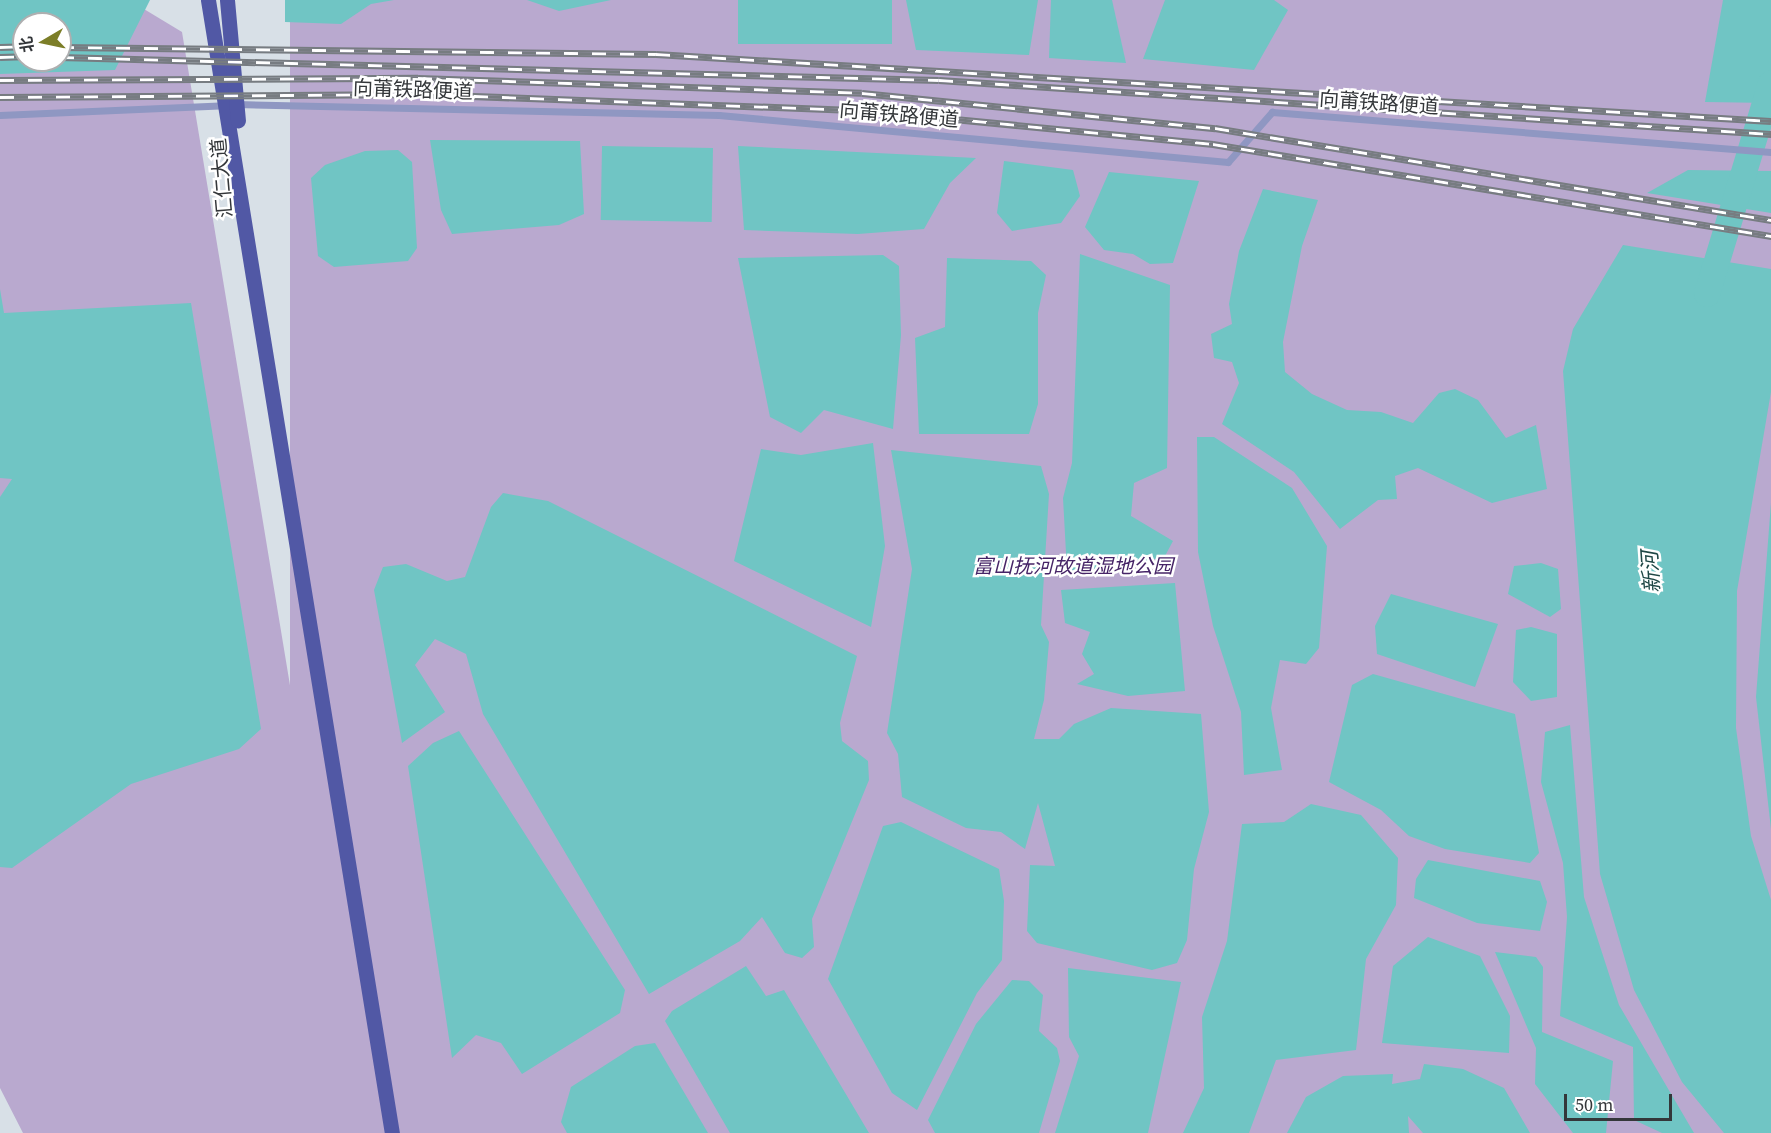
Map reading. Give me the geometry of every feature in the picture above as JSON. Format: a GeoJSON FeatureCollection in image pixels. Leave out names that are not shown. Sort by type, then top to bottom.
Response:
{"type":"FeatureCollection","features":[{"type":"Feature","properties":{"kind":"main road","name":"汇仁大道"},"geometry":{"type":"LineString","coordinates":[[208,0],[231,105],[248,229],[392,1133]]}},
{"type":"Feature","properties":{"kind":"main road","name":"汇仁大道"},"geometry":{"type":"LineString","coordinates":[[227,0],[231,105]]}},
{"type":"Feature","properties":{"kind":"lane","name":"向莆铁路便道"},"geometry":{"type":"LineString","coordinates":[[0,115],[231,105],[719,115],[1228,162],[1272,112],[1771,152]]}},
{"type":"Feature","properties":{"kind":"green space"},"geometry":{"type":"Polygon","coordinates":[[[0,0],[129,0],[182,32],[364,1133],[23,1133],[0,1088],[0,0]]]}},
{"type":"Feature","properties":{"kind":"green space","name":"富山抚河故道湿地公园"},"geometry":{"type":"Polygon","coordinates":[[[290,0],[1771,0],[1771,1133],[290,1133],[290,0]]]}},
{"type":"Feature","properties":{"kind":"water"},"geometry":{"type":"Polygon","coordinates":[[[0,0],[150,0],[115,70],[72,71],[72,12],[12,12],[12,72],[58,72],[0,74],[0,0]]]}},
{"type":"Feature","properties":{"kind":"water"},"geometry":{"type":"Polygon","coordinates":[[[285,0],[394,0],[371,4],[341,24],[285,22],[285,0]]]}},
{"type":"Feature","properties":{"kind":"water"},"geometry":{"type":"Polygon","coordinates":[[[527,0],[611,0],[559,11],[527,0]]]}},
{"type":"Feature","properties":{"kind":"water"},"geometry":{"type":"Polygon","coordinates":[[[738,0],[892,0],[892,44],[738,44],[738,0]]]}},
{"type":"Feature","properties":{"kind":"water"},"geometry":{"type":"Polygon","coordinates":[[[906,0],[1038,0],[1029,55],[916,50],[906,0]]]}},
{"type":"Feature","properties":{"kind":"water"},"geometry":{"type":"Polygon","coordinates":[[[1051,0],[1112,0],[1126,63],[1049,58],[1051,0]]]}},
{"type":"Feature","properties":{"kind":"water"},"geometry":{"type":"Polygon","coordinates":[[[1165,0],[1274,0],[1288,10],[1254,70],[1143,59],[1165,0]]]}},
{"type":"Feature","properties":{"kind":"water"},"geometry":{"type":"Polygon","coordinates":[[[1723,0],[1771,0],[1771,103],[1705,102],[1723,0]]]}},
{"type":"Feature","properties":{"kind":"water"},"geometry":{"type":"Polygon","coordinates":[[[430,140],[580,141],[584,214],[559,225],[452,234],[441,210],[430,140]]]}},
{"type":"Feature","properties":{"kind":"water"},"geometry":{"type":"Polygon","coordinates":[[[602,146],[713,148],[712,222],[601,220],[602,146]]]}},
{"type":"Feature","properties":{"kind":"water"},"geometry":{"type":"Polygon","coordinates":[[[738,146],[976,158],[950,183],[924,229],[858,234],[744,230],[738,146]]]}},
{"type":"Feature","properties":{"kind":"water"},"geometry":{"type":"Polygon","coordinates":[[[398,150],[412,162],[417,248],[408,261],[334,267],[318,256],[311,178],[325,165],[365,151],[398,150]]]}},
{"type":"Feature","properties":{"kind":"water"},"geometry":{"type":"Polygon","coordinates":[[[1004,161],[1073,170],[1080,196],[1061,223],[1012,231],[997,213],[1004,161]]]}},
{"type":"Feature","properties":{"kind":"water"},"geometry":{"type":"Polygon","coordinates":[[[1688,170],[1771,171],[1771,213],[1647,193],[1688,170]]]}},
{"type":"Feature","properties":{"kind":"water"},"geometry":{"type":"Polygon","coordinates":[[[1109,172],[1199,181],[1173,263],[1150,264],[1133,254],[1104,250],[1085,227],[1109,172]]]}},
{"type":"Feature","properties":{"kind":"water"},"geometry":{"type":"Polygon","coordinates":[[[1263,189],[1318,200],[1302,246],[1283,342],[1285,372],[1312,394],[1347,410],[1381,412],[1413,423],[1439,393],[1455,389],[1478,400],[1506,438],[1536,425],[1547,489],[1492,503],[1418,468],[1395,476],[1397,499],[1378,500],[1340,529],[1294,472],[1222,424],[1239,383],[1232,362],[1214,358],[1211,334],[1232,324],[1229,304],[1239,251],[1263,189]]]}},
{"type":"Feature","properties":{"kind":"water"},"geometry":{"type":"Polygon","coordinates":[[[1623,245],[1771,269],[1771,392],[1737,591],[1736,728],[1751,836],[1771,900],[1771,1133],[1724,1133],[1682,1082],[1634,990],[1600,874],[1563,371],[1573,329],[1623,245]]]}},
{"type":"Feature","properties":{"kind":"water"},"geometry":{"type":"Polygon","coordinates":[[[1080,254],[1170,285],[1167,468],[1134,483],[1131,516],[1173,541],[1165,556],[1132,566],[1067,571],[1063,498],[1072,463],[1080,254]]]}},
{"type":"Feature","properties":{"kind":"water"},"geometry":{"type":"Polygon","coordinates":[[[883,255],[899,266],[901,335],[893,429],[824,410],[801,433],[770,417],[738,258],[883,255]]]}},
{"type":"Feature","properties":{"kind":"water"},"geometry":{"type":"Polygon","coordinates":[[[947,258],[1031,261],[1046,275],[1038,313],[1038,404],[1029,434],[919,434],[915,338],[945,327],[947,258]]]}},
{"type":"Feature","properties":{"kind":"water"},"geometry":{"type":"Polygon","coordinates":[[[0,289],[4,313],[191,303],[261,729],[239,749],[131,784],[12,868],[0,867],[0,497],[12,479],[0,478],[0,289]]]}},
{"type":"Feature","properties":{"kind":"water"},"geometry":{"type":"Polygon","coordinates":[[[1197,437],[1214,437],[1292,488],[1327,546],[1319,648],[1306,664],[1280,660],[1271,708],[1282,770],[1244,775],[1241,712],[1213,626],[1198,552],[1197,437]]]}},
{"type":"Feature","properties":{"kind":"water"},"geometry":{"type":"Polygon","coordinates":[[[873,443],[885,546],[871,627],[734,561],[761,449],[801,455],[873,443]]]}},
{"type":"Feature","properties":{"kind":"water"},"geometry":{"type":"Polygon","coordinates":[[[891,450],[1041,466],[1049,494],[1041,625],[1049,642],[1044,700],[1034,739],[1059,739],[1074,724],[1111,708],[1201,714],[1209,812],[1194,869],[1187,940],[1177,963],[1152,970],[1037,943],[1027,931],[1030,865],[1055,866],[1038,803],[1025,849],[1001,832],[966,828],[902,797],[898,754],[887,733],[912,569],[891,450]]]}},
{"type":"Feature","properties":{"kind":"water"},"geometry":{"type":"Polygon","coordinates":[[[503,493],[548,501],[857,656],[840,723],[842,741],[868,761],[869,780],[812,919],[814,947],[802,958],[785,953],[762,917],[740,941],[649,994],[483,714],[466,654],[435,639],[415,665],[445,712],[402,743],[374,590],[383,567],[406,564],[447,581],[465,577],[491,507],[503,493]]]}},
{"type":"Feature","properties":{"kind":"water"},"geometry":{"type":"Polygon","coordinates":[[[1771,503],[1771,829],[1756,697],[1771,503]]]}},
{"type":"Feature","properties":{"kind":"water"},"geometry":{"type":"Polygon","coordinates":[[[1541,563],[1558,569],[1561,609],[1550,617],[1508,594],[1514,566],[1541,563]]]}},
{"type":"Feature","properties":{"kind":"water"},"geometry":{"type":"Polygon","coordinates":[[[1175,583],[1185,691],[1128,696],[1077,684],[1094,674],[1082,654],[1090,632],[1065,623],[1061,590],[1175,583]]]}},
{"type":"Feature","properties":{"kind":"water"},"geometry":{"type":"Polygon","coordinates":[[[1391,594],[1498,624],[1475,687],[1377,654],[1375,626],[1391,594]]]}},
{"type":"Feature","properties":{"kind":"water"},"geometry":{"type":"Polygon","coordinates":[[[1531,627],[1557,634],[1557,697],[1531,701],[1513,682],[1516,630],[1531,627]]]}},
{"type":"Feature","properties":{"kind":"water"},"geometry":{"type":"Polygon","coordinates":[[[1373,674],[1515,714],[1539,853],[1530,863],[1445,849],[1409,836],[1381,810],[1329,782],[1352,685],[1373,674]]]}},
{"type":"Feature","properties":{"kind":"water"},"geometry":{"type":"Polygon","coordinates":[[[1570,725],[1584,897],[1619,1005],[1694,1133],[1662,1133],[1634,1120],[1633,1047],[1560,1016],[1567,917],[1563,863],[1541,782],[1545,732],[1570,725]]]}},
{"type":"Feature","properties":{"kind":"water"},"geometry":{"type":"Polygon","coordinates":[[[459,731],[625,990],[620,1013],[522,1074],[501,1043],[476,1035],[452,1058],[408,766],[433,743],[459,731]]]}},
{"type":"Feature","properties":{"kind":"water"},"geometry":{"type":"Polygon","coordinates":[[[1311,804],[1361,815],[1398,858],[1396,905],[1366,959],[1356,1050],[1276,1060],[1249,1133],[1183,1133],[1204,1088],[1202,1017],[1227,941],[1242,824],[1284,822],[1311,804]]]}},
{"type":"Feature","properties":{"kind":"water"},"geometry":{"type":"Polygon","coordinates":[[[901,822],[999,869],[1004,901],[1002,960],[977,993],[917,1110],[892,1093],[828,979],[883,826],[901,822]]]}},
{"type":"Feature","properties":{"kind":"water"},"geometry":{"type":"Polygon","coordinates":[[[1428,860],[1540,881],[1547,902],[1540,931],[1477,923],[1414,898],[1416,879],[1428,860]]]}},
{"type":"Feature","properties":{"kind":"water"},"geometry":{"type":"Polygon","coordinates":[[[1428,937],[1480,956],[1510,1016],[1509,1053],[1382,1043],[1393,966],[1428,937]]]}},
{"type":"Feature","properties":{"kind":"water"},"geometry":{"type":"Polygon","coordinates":[[[1495,952],[1536,957],[1543,967],[1542,1032],[1613,1061],[1606,1133],[1573,1133],[1535,1084],[1536,1048],[1495,952]]]}},
{"type":"Feature","properties":{"kind":"water"},"geometry":{"type":"Polygon","coordinates":[[[746,966],[766,996],[784,990],[869,1133],[730,1133],[665,1021],[672,1011],[746,966]]]}},
{"type":"Feature","properties":{"kind":"water"},"geometry":{"type":"Polygon","coordinates":[[[1068,968],[1181,982],[1148,1133],[1055,1133],[1079,1056],[1069,1037],[1068,968]]]}},
{"type":"Feature","properties":{"kind":"water"},"geometry":{"type":"Polygon","coordinates":[[[1012,980],[1029,981],[1043,995],[1039,1031],[1057,1048],[1060,1061],[1039,1133],[935,1133],[928,1120],[976,1024],[1012,980]]]}},
{"type":"Feature","properties":{"kind":"water"},"geometry":{"type":"Polygon","coordinates":[[[655,1043],[708,1133],[567,1133],[561,1122],[571,1087],[635,1046],[655,1043]]]}},
{"type":"Feature","properties":{"kind":"water"},"geometry":{"type":"Polygon","coordinates":[[[1424,1064],[1463,1069],[1504,1088],[1530,1133],[1423,1133],[1408,1116],[1409,1133],[1287,1133],[1306,1097],[1343,1076],[1393,1074],[1392,1084],[1420,1079],[1424,1064]]]}},
{"type":"Feature","properties":{"kind":"waterway","name":"新河"},"geometry":{"type":"LineString","coordinates":[[1707,294],[1771,84]]}},
{"type":"Feature","properties":{"kind":"railway"},"geometry":{"type":"LineString","coordinates":[[0,47],[12,46]]}},
{"type":"Feature","properties":{"kind":"railway"},"geometry":{"type":"LineString","coordinates":[[72,47],[656,54],[1771,121]]}},
{"type":"Feature","properties":{"kind":"railway"},"geometry":{"type":"LineString","coordinates":[[0,57],[12,56]]}},
{"type":"Feature","properties":{"kind":"railway"},"geometry":{"type":"LineString","coordinates":[[72,57],[939,80],[1771,134]]}},
{"type":"Feature","properties":{"kind":"railway"},"geometry":{"type":"LineString","coordinates":[[0,80],[418,78],[862,93],[1215,128],[1771,220]]}},
{"type":"Feature","properties":{"kind":"railway"},"geometry":{"type":"LineString","coordinates":[[0,97],[418,94],[861,110],[1213,144],[1771,236]]}}]}
